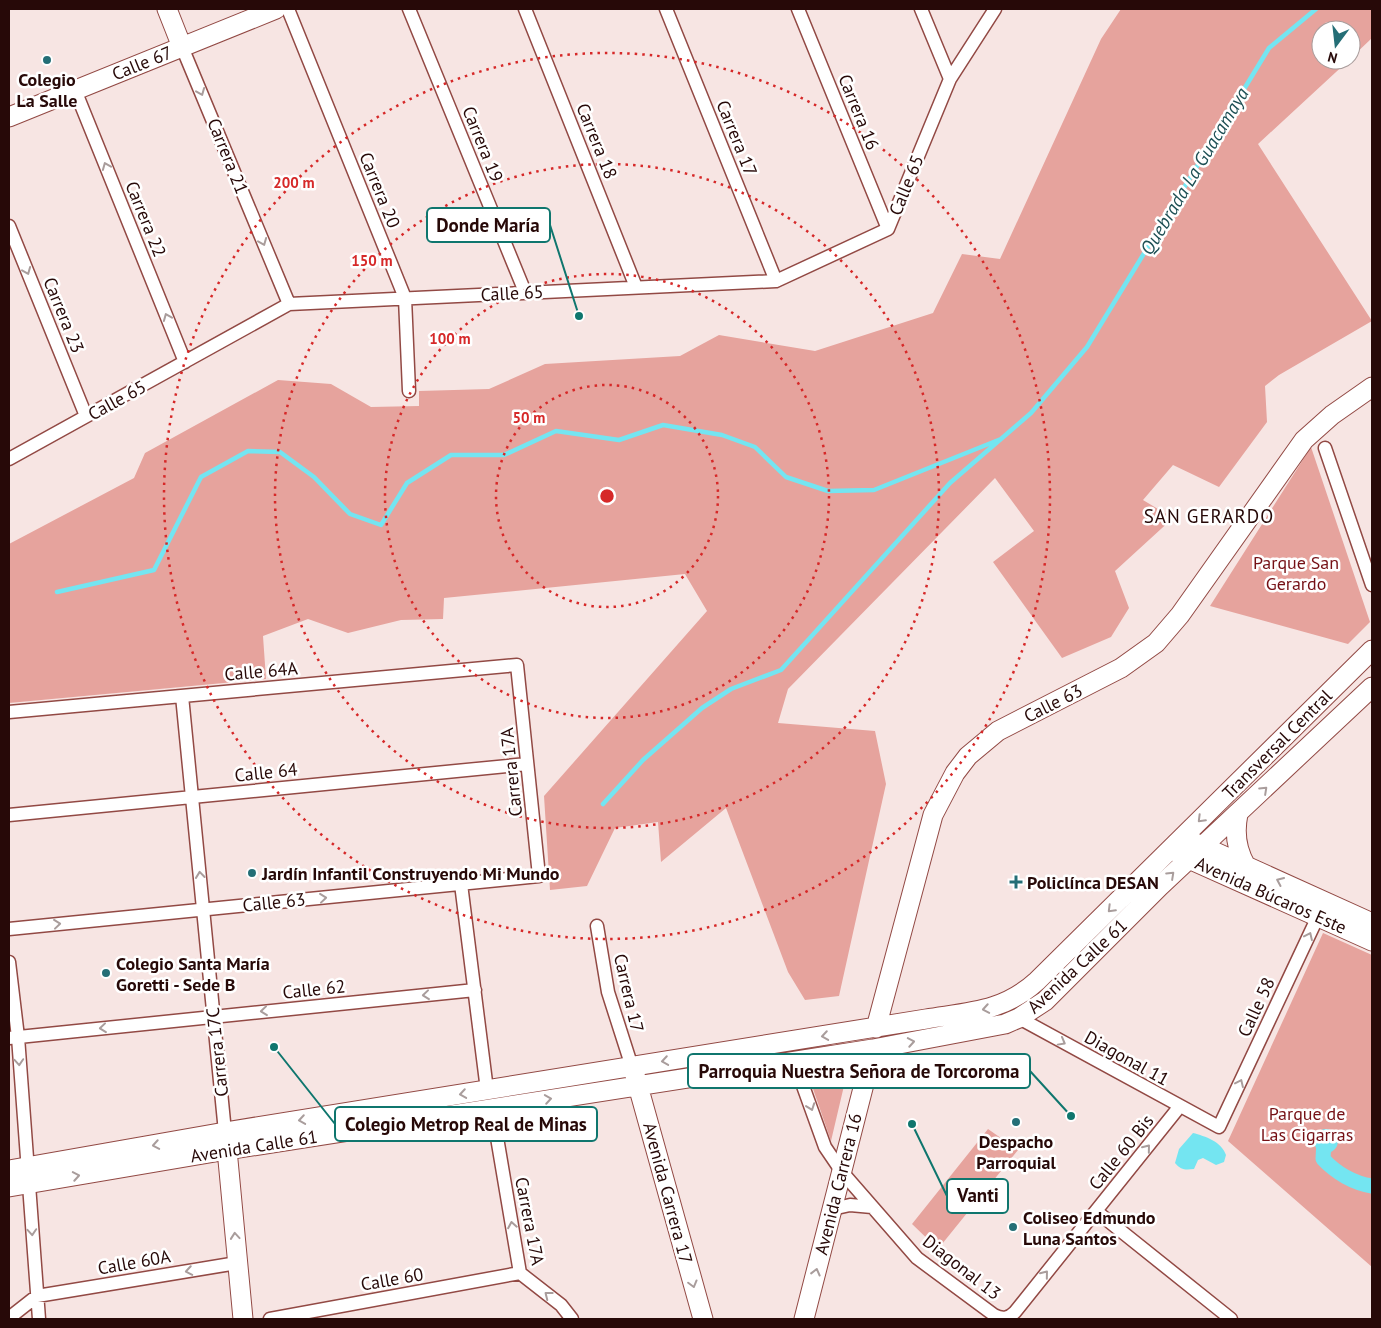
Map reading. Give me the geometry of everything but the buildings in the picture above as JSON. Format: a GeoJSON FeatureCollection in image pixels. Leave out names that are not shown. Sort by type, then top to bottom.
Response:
{"type":"FeatureCollection","features":[{"type":"Feature","properties":{"kind":"main road","name":"Carrera 21"},"geometry":{"type":"LineString","coordinates":[[167,9],[182,47]]}},
{"type":"Feature","properties":{"kind":"main road","name":"Calle 67"},"geometry":{"type":"LineString","coordinates":[[9,117],[276,9]]}},
{"type":"Feature","properties":{"kind":"main road","name":"Calle 63"},"geometry":{"type":"LineString","coordinates":[[876,1028],[932,815],[955,773],[982,742],[998,731],[1121,668],[1156,643],[1174,622],[1281,471],[1317,427],[1372,388]]}},
{"type":"Feature","properties":{"kind":"main road","name":"Transversal Central"},"geometry":{"type":"LineString","coordinates":[[1176,844],[1372,650]]}},
{"type":"Feature","properties":{"kind":"main road","name":"Transversal Central"},"geometry":{"type":"LineString","coordinates":[[1196,853],[1372,688]]}},
{"type":"Feature","properties":{"kind":"main road"},"geometry":{"type":"LineString","coordinates":[[1238,814],[1236,838],[1239,852],[1246,866]]}},
{"type":"Feature","properties":{"kind":"main road","name":"Avenida Calle 61"},"geometry":{"type":"LineString","coordinates":[[490,1099],[632,1067],[996,1007],[1018,997],[1037,981],[1176,844]]}},
{"type":"Feature","properties":{"kind":"main road","name":"Avenida Búcaros Este"},"geometry":{"type":"LineString","coordinates":[[1176,844],[1322,909],[1372,923]]}},
{"type":"Feature","properties":{"kind":"main road","name":"Avenida Calle 61"},"geometry":{"type":"LineString","coordinates":[[9,1187],[28,1175],[226,1141],[490,1099],[638,1085],[966,1033],[1019,1018],[1045,1001],[1196,853]]}},
{"type":"Feature","properties":{"kind":"main road","name":"Avenida Búcaros Este"},"geometry":{"type":"LineString","coordinates":[[1196,853],[1246,866],[1322,909],[1372,941]]}},
{"type":"Feature","properties":{"kind":"main road","name":"Avenida Carrera 16"},"geometry":{"type":"LineString","coordinates":[[804,1319],[873,1049]]}},
{"type":"Feature","properties":{"kind":"main road","name":"Avenida Carrera 17"},"geometry":{"type":"LineString","coordinates":[[632,1067],[702,1319]]}},
{"type":"Feature","properties":{"kind":"main road","name":"Carrera 17C"},"geometry":{"type":"LineString","coordinates":[[226,1141],[243,1319]]}},
{"type":"Feature","properties":{"kind":"main road","name":"Avenida Calle 61"},"geometry":{"type":"LineString","coordinates":[[9,1170],[28,1175]]}},
{"type":"Feature","properties":{"kind":"street","name":"Carrera 20"},"geometry":{"type":"LineString","coordinates":[[288,9],[405,298],[409,391]]}},
{"type":"Feature","properties":{"kind":"street","name":"Carrera 19"},"geometry":{"type":"LineString","coordinates":[[409,9],[525,292]]}},
{"type":"Feature","properties":{"kind":"street","name":"Carrera 18"},"geometry":{"type":"LineString","coordinates":[[525,9],[636,287]]}},
{"type":"Feature","properties":{"kind":"street","name":"Carrera 17"},"geometry":{"type":"LineString","coordinates":[[666,9],[776,281]]}},
{"type":"Feature","properties":{"kind":"street","name":"Carrera 16"},"geometry":{"type":"LineString","coordinates":[[798,9],[888,229]]}},
{"type":"Feature","properties":{"kind":"street"},"geometry":{"type":"LineString","coordinates":[[921,9],[950,79]]}},
{"type":"Feature","properties":{"kind":"street","name":"Calle 65"},"geometry":{"type":"LineString","coordinates":[[9,459],[289,304],[776,281],[888,229],[950,79],[994,9]]}},
{"type":"Feature","properties":{"kind":"street","name":"Carrera 21"},"geometry":{"type":"LineString","coordinates":[[182,47],[289,304]]}},
{"type":"Feature","properties":{"kind":"street","name":"Carrera 22"},"geometry":{"type":"LineString","coordinates":[[75,90],[185,362]]}},
{"type":"Feature","properties":{"kind":"street","name":"Carrera 23"},"geometry":{"type":"LineString","coordinates":[[9,226],[86,416]]}},
{"type":"Feature","properties":{"kind":"street"},"geometry":{"type":"LineString","coordinates":[[1325,448],[1372,586]]}},
{"type":"Feature","properties":{"kind":"street","name":"Calle 64A"},"geometry":{"type":"LineString","coordinates":[[9,712],[517,665]]}},
{"type":"Feature","properties":{"kind":"street","name":"Carrera 17A"},"geometry":{"type":"LineString","coordinates":[[517,665],[539,876]]}},
{"type":"Feature","properties":{"kind":"street","name":"Carrera 17C"},"geometry":{"type":"LineString","coordinates":[[182,696],[226,1141]]}},
{"type":"Feature","properties":{"kind":"street","name":"Calle 64"},"geometry":{"type":"LineString","coordinates":[[9,815],[527,764]]}},
{"type":"Feature","properties":{"kind":"street","name":"Calle 63"},"geometry":{"type":"LineString","coordinates":[[9,929],[539,876]]}},
{"type":"Feature","properties":{"kind":"street","name":"Carrera 17A"},"geometry":{"type":"LineString","coordinates":[[461,884],[490,1099],[520,1273],[561,1305],[572,1319]]}},
{"type":"Feature","properties":{"kind":"street","name":"Calle 58"},"geometry":{"type":"LineString","coordinates":[[1219,1127],[1322,909]]}},
{"type":"Feature","properties":{"kind":"street","name":"Carrera 17"},"geometry":{"type":"LineString","coordinates":[[597,926],[608,992],[632,1067]]}},
{"type":"Feature","properties":{"kind":"street"},"geometry":{"type":"LineString","coordinates":[[9,962],[13,1037],[28,1175],[39,1319]]}},
{"type":"Feature","properties":{"kind":"street","name":"Calle 62"},"geometry":{"type":"LineString","coordinates":[[13,1037],[475,990]]}},
{"type":"Feature","properties":{"kind":"street","name":"Diagonal 11"},"geometry":{"type":"LineString","coordinates":[[1019,1018],[1219,1127]]}},
{"type":"Feature","properties":{"kind":"street"},"geometry":{"type":"LineString","coordinates":[[794,1061],[825,1147],[842,1172]]}},
{"type":"Feature","properties":{"kind":"street","name":"Calle 60 Bis"},"geometry":{"type":"LineString","coordinates":[[1015,1312],[1180,1106]]}},
{"type":"Feature","properties":{"kind":"street","name":"Diagonal 13"},"geometry":{"type":"LineString","coordinates":[[842,1172],[917,1258],[934,1272],[998,1317],[1010,1316],[1015,1312]]}},
{"type":"Feature","properties":{"kind":"street"},"geometry":{"type":"LineString","coordinates":[[832,1209],[850,1205],[872,1207]]}},
{"type":"Feature","properties":{"kind":"street"},"geometry":{"type":"LineString","coordinates":[[1096,1211],[1231,1319]]}},
{"type":"Feature","properties":{"kind":"street","name":"Calle 60A"},"geometry":{"type":"LineString","coordinates":[[37,1296],[237,1263]]}},
{"type":"Feature","properties":{"kind":"street","name":"Calle 60"},"geometry":{"type":"LineString","coordinates":[[270,1319],[520,1273]]}},
{"type":"Feature","properties":{"kind":"street"},"geometry":{"type":"LineString","coordinates":[[9,1318],[37,1296]]}},
{"type":"Feature","properties":{"kind":"green space"},"geometry":{"type":"Polygon","coordinates":[[[1121,9],[1372,9],[1372,38],[1361,48],[1361,20],[1311,20],[1311,70],[1338,70],[1258,144],[1372,321],[1279,375],[1265,386],[1267,422],[1219,487],[1173,465],[1143,500],[1173,518],[1115,571],[1129,608],[1111,637],[1062,658],[993,562],[1034,531],[995,478],[788,689],[778,723],[875,731],[886,784],[839,996],[805,1000],[788,972],[726,808],[661,862],[658,822],[615,828],[587,886],[550,890],[544,796],[707,611],[685,574],[444,598],[443,619],[401,620],[348,633],[308,619],[263,636],[266,679],[9,703],[9,544],[134,478],[145,453],[278,380],[331,384],[371,407],[419,406],[419,391],[489,389],[545,364],[680,356],[719,335],[815,351],[933,313],[962,254],[1000,259],[1101,39],[1121,9]]]}},
{"type":"Feature","properties":{"kind":"green space","name":"Parque San Gerardo"},"geometry":{"type":"Polygon","coordinates":[[[1311,447],[1370,622],[1348,644],[1210,606],[1311,447]]]}},
{"type":"Feature","properties":{"kind":"green space","name":"Parque de Las Cigarras"},"geometry":{"type":"Polygon","coordinates":[[[1323,933],[1372,955],[1372,1267],[1228,1141],[1323,933]]]}},
{"type":"Feature","properties":{"kind":"green space"},"geometry":{"type":"Polygon","coordinates":[[[847,1073],[831,1141],[810,1080],[847,1073]]]}},
{"type":"Feature","properties":{"kind":"green space"},"geometry":{"type":"Polygon","coordinates":[[[988,1129],[1018,1150],[938,1249],[912,1224],[988,1129]]]}},
{"type":"Feature","properties":{"kind":"water"},"geometry":{"type":"Polygon","coordinates":[[[1326,1129],[1331,1130],[1337,1136],[1337,1146],[1331,1152],[1326,1153],[1321,1152],[1315,1146],[1314,1141],[1315,1136],[1321,1130],[1326,1129]]]}},
{"type":"Feature","properties":{"kind":"water"},"geometry":{"type":"Polygon","coordinates":[[[1193,1133],[1208,1138],[1221,1146],[1226,1155],[1224,1162],[1216,1165],[1203,1158],[1198,1160],[1194,1169],[1179,1167],[1175,1163],[1179,1149],[1193,1133]]]}},
{"type":"Feature","properties":{"kind":"waterway","name":"Quebrada La Guacamaya"},"geometry":{"type":"LineString","coordinates":[[603,804],[643,760],[702,708],[731,689],[781,670],[950,483],[1031,413],[1087,347],[1269,48],[1316,9]]}},
{"type":"Feature","properties":{"kind":"waterway"},"geometry":{"type":"LineString","coordinates":[[57,592],[154,570],[201,477],[248,451],[280,452],[314,477],[350,514],[381,525],[407,483],[451,455],[504,455],[556,431],[619,440],[663,425],[722,435],[755,447],[786,477],[828,491],[874,490],[1001,439]]}},
{"type":"Feature","properties":{"kind":"waterway"},"geometry":{"type":"LineString","coordinates":[[1324,1141],[1323,1159],[1328,1164],[1352,1180],[1372,1186]]}},
{"type":"Feature","properties":{"kind":"place","name":"Colegio La Salle"},"geometry":{"type":"Point","coordinates":[47,60]}},
{"type":"Feature","properties":{"kind":"place","name":"Donde María"},"geometry":{"type":"Point","coordinates":[579,316]}},
{"type":"Feature","properties":{"kind":"place","name":"Jardín Infantil Construyendo Mi Mundo"},"geometry":{"type":"Point","coordinates":[252,873]}},
{"type":"Feature","properties":{"kind":"place","name":"Policlínca DESAN"},"geometry":{"type":"Point","coordinates":[1016,882]}},
{"type":"Feature","properties":{"kind":"place","name":"Colegio Santa María Goretti - Sede B"},"geometry":{"type":"Point","coordinates":[106,973]}},
{"type":"Feature","properties":{"kind":"place","name":"Colegio Metrop Real de Minas"},"geometry":{"type":"Point","coordinates":[274,1047]}},
{"type":"Feature","properties":{"kind":"place","name":"Parroquia Nuestra Señora de Torcoroma"},"geometry":{"type":"Point","coordinates":[1071,1116]}},
{"type":"Feature","properties":{"kind":"place","name":"Despacho Parroquial"},"geometry":{"type":"Point","coordinates":[1016,1122]}},
{"type":"Feature","properties":{"kind":"place","name":"Vanti"},"geometry":{"type":"Point","coordinates":[912,1124]}},
{"type":"Feature","properties":{"kind":"place","name":"Coliseo Edmundo Luna Santos"},"geometry":{"type":"Point","coordinates":[1013,1227]}},
{"type":"Feature","properties":{"kind":"district","name":"SAN GERARDO"},"geometry":{"type":"Point","coordinates":[1209,516]}}]}
